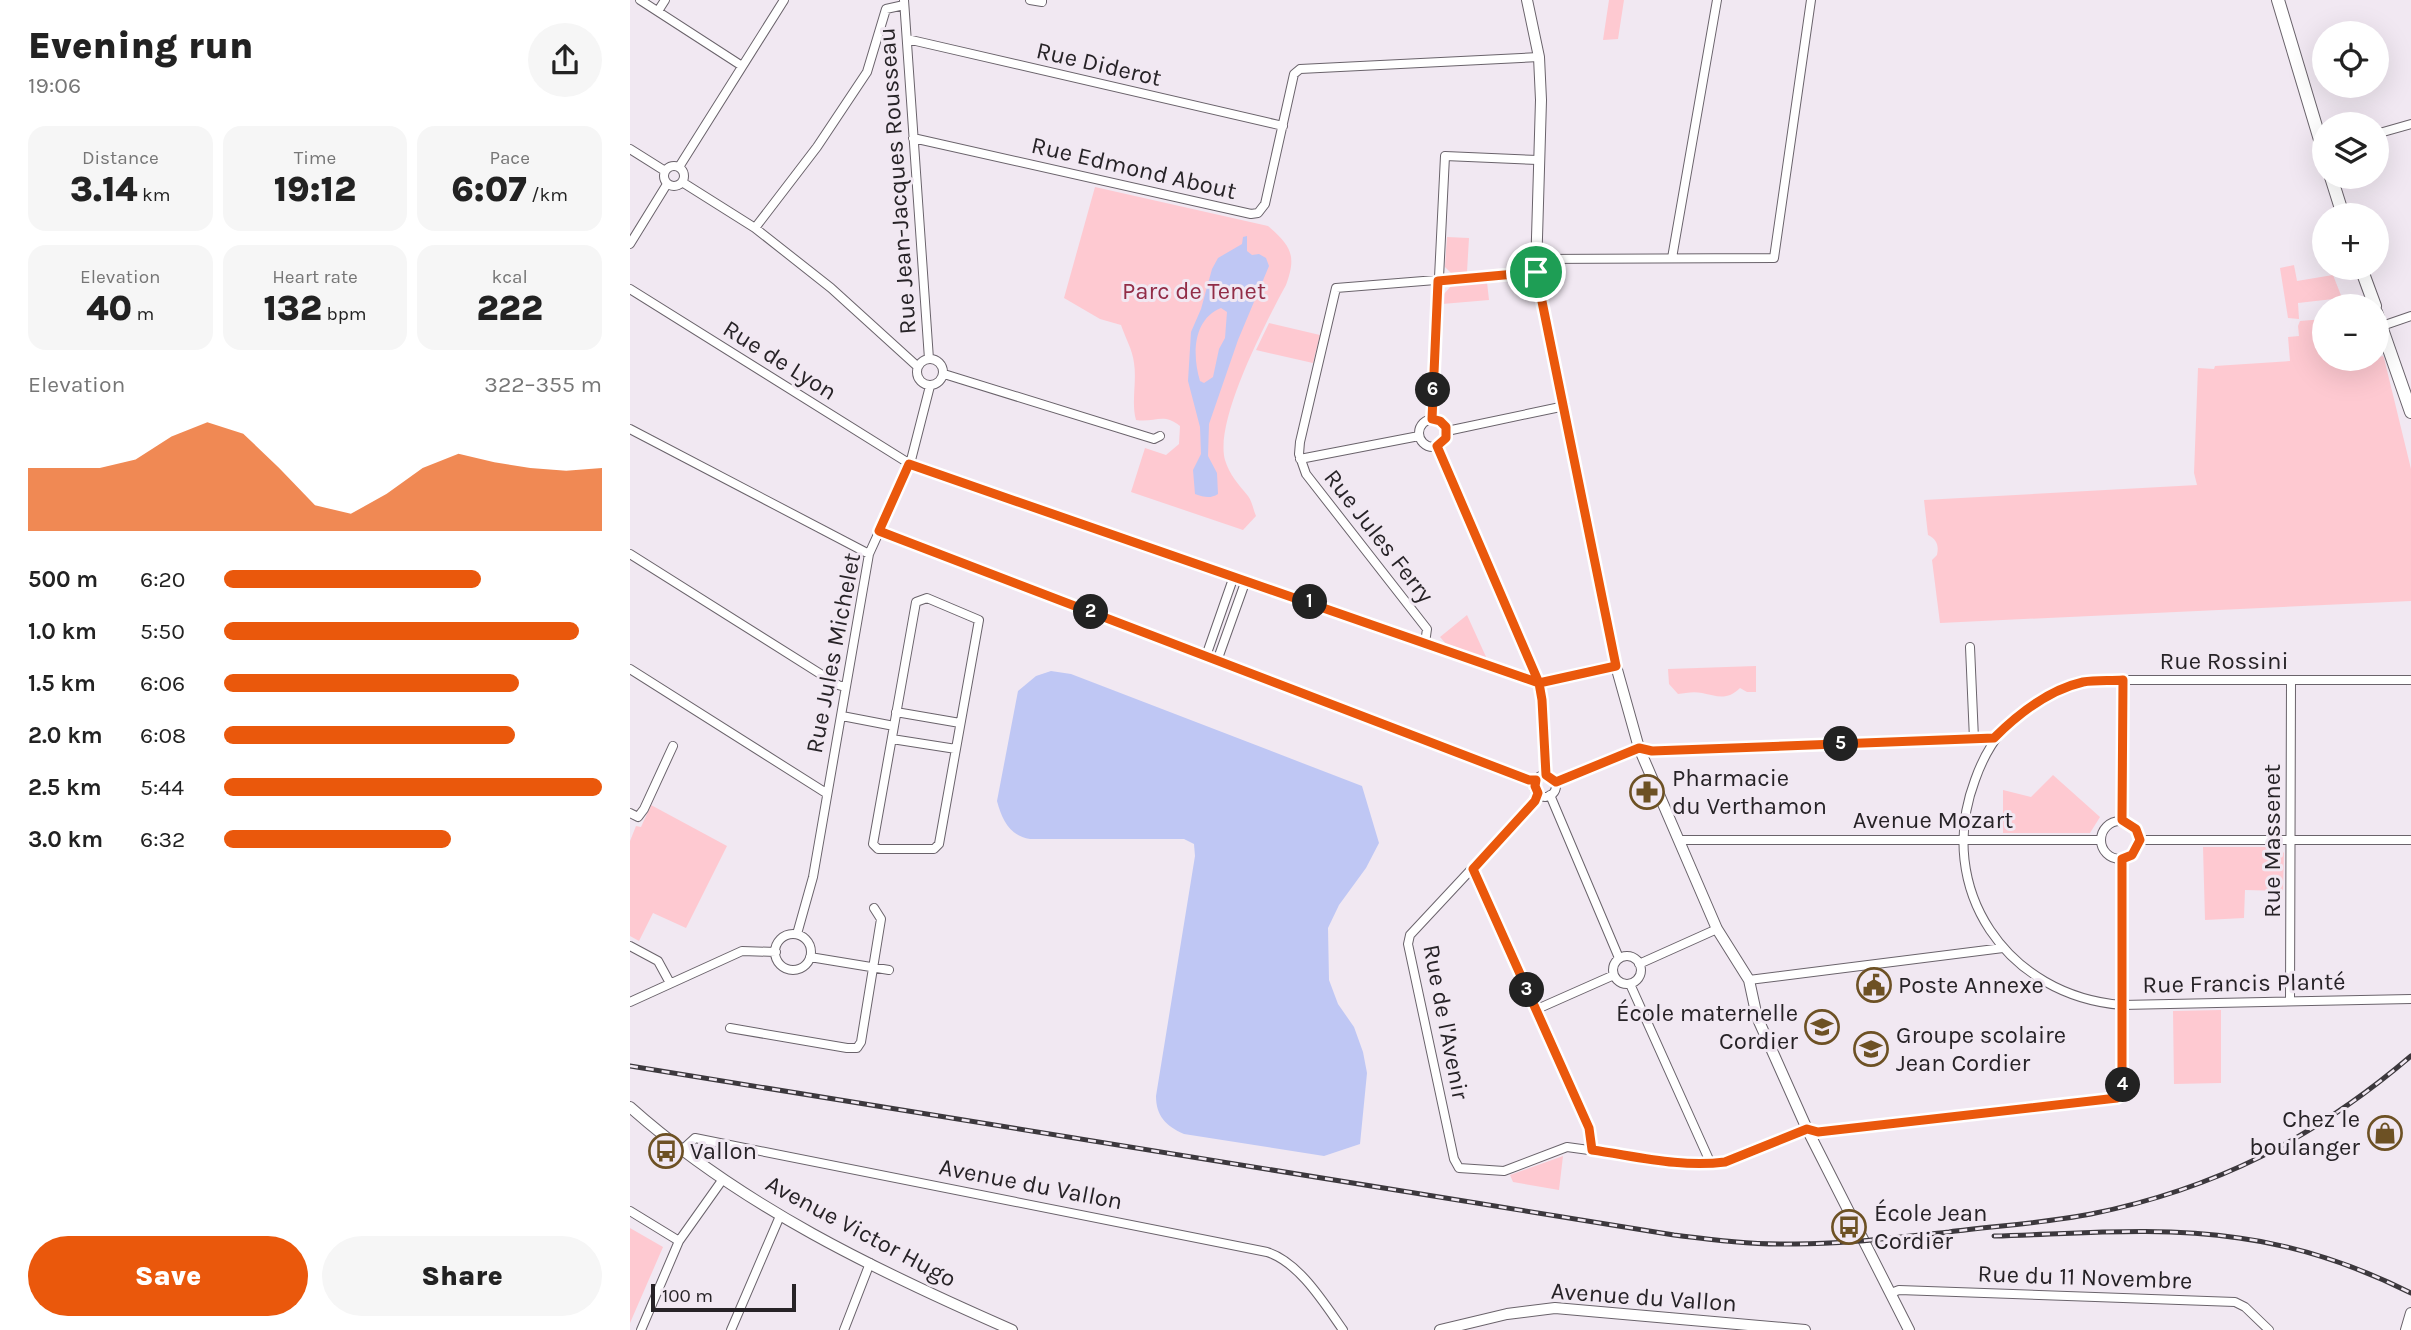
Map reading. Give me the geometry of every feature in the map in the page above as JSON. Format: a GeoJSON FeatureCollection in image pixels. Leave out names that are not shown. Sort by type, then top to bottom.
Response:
{"type":"FeatureCollection","features":[{"type":"Feature","properties":{"kind":"main road"},"geometry":{"type":"LineString","coordinates":[[2278,0],[2312,112]]}},
{"type":"Feature","properties":{"kind":"main road"},"geometry":{"type":"LineString","coordinates":[[2389,347],[2411,412]]}},
{"type":"Feature","properties":{"kind":"street"},"geometry":{"type":"LineString","coordinates":[[640,0],[742,66]]}},
{"type":"Feature","properties":{"kind":"street"},"geometry":{"type":"LineString","coordinates":[[658,12],[665,0]]}},
{"type":"Feature","properties":{"kind":"street"},"geometry":{"type":"LineString","coordinates":[[679,167],[783,0]]}},
{"type":"Feature","properties":{"kind":"street"},"geometry":{"type":"LineString","coordinates":[[1030,0],[1042,0]]}},
{"type":"Feature","properties":{"kind":"street"},"geometry":{"type":"LineString","coordinates":[[1527,0],[1539,57],[1541,100],[1536,272],[1616,666],[1639,748],[1717,929],[1749,980],[1757,1017],[1807,1129],[1909,1330]]}},
{"type":"Feature","properties":{"kind":"street"},"geometry":{"type":"LineString","coordinates":[[1672,258],[1717,0]]}},
{"type":"Feature","properties":{"kind":"street"},"geometry":{"type":"LineString","coordinates":[[1536,259],[1774,258],[1811,0]]}},
{"type":"Feature","properties":{"kind":"street"},"geometry":{"type":"LineString","coordinates":[[755,228],[817,147],[866,72],[886,9],[904,3]]}},
{"type":"Feature","properties":{"kind":"street","name":"Rue Jean-Jacques Rousseau"},"geometry":{"type":"LineString","coordinates":[[904,3],[929,359]]}},
{"type":"Feature","properties":{"kind":"street","name":"Rue Diderot"},"geometry":{"type":"LineString","coordinates":[[907,39],[1283,126]]}},
{"type":"Feature","properties":{"kind":"street"},"geometry":{"type":"LineString","coordinates":[[1283,126],[1294,74],[1300,69],[1539,57]]}},
{"type":"Feature","properties":{"kind":"street"},"geometry":{"type":"LineString","coordinates":[[2389,130],[2411,124]]}},
{"type":"Feature","properties":{"kind":"street","name":"Rue Edmond About"},"geometry":{"type":"LineString","coordinates":[[913,138],[1251,214],[1263,209],[1283,126]]}},
{"type":"Feature","properties":{"kind":"street"},"geometry":{"type":"LineString","coordinates":[[630,149],[665,171]]}},
{"type":"Feature","properties":{"kind":"street"},"geometry":{"type":"LineString","coordinates":[[1432,419],[1445,156],[1538,160]]}},
{"type":"Feature","properties":{"kind":"street"},"geometry":{"type":"LineString","coordinates":[[665,171],[673,166],[679,167]]}},
{"type":"Feature","properties":{"kind":"street"},"geometry":{"type":"LineString","coordinates":[[665,171],[664,179],[667,184],[677,186],[684,176],[679,167]]}},
{"type":"Feature","properties":{"kind":"street"},"geometry":{"type":"LineString","coordinates":[[682,182],[755,228],[831,288],[918,367],[918,377],[925,384],[930,386],[939,383],[944,374],[940,363],[929,359],[918,367]]}},
{"type":"Feature","properties":{"kind":"street"},"geometry":{"type":"LineString","coordinates":[[630,244],[667,184]]}},
{"type":"Feature","properties":{"kind":"street"},"geometry":{"type":"LineString","coordinates":[[1438,281],[1536,272]]}},
{"type":"Feature","properties":{"kind":"street","name":"Rue Jules Ferry"},"geometry":{"type":"LineString","coordinates":[[1425,643],[1427,629],[1306,474],[1300,459],[1300,442],[1336,288],[1438,281]]}},
{"type":"Feature","properties":{"kind":"street","name":"Rue de Lyon"},"geometry":{"type":"LineString","coordinates":[[630,289],[909,464],[1539,683]]}},
{"type":"Feature","properties":{"kind":"street"},"geometry":{"type":"LineString","coordinates":[[2389,324],[2411,316]]}},
{"type":"Feature","properties":{"kind":"street"},"geometry":{"type":"LineString","coordinates":[[944,374],[1154,439],[1160,436]]}},
{"type":"Feature","properties":{"kind":"street","name":"Rue Jules Michelet"},"geometry":{"type":"LineString","coordinates":[[797,934],[813,877],[869,554],[909,464],[930,386]]}},
{"type":"Feature","properties":{"kind":"street"},"geometry":{"type":"LineString","coordinates":[[1447,430],[1565,406]]}},
{"type":"Feature","properties":{"kind":"street"},"geometry":{"type":"LineString","coordinates":[[1432,419],[1443,423],[1447,430],[1444,442],[1437,446],[1424,444],[1419,436],[1420,426],[1432,419]]}},
{"type":"Feature","properties":{"kind":"street"},"geometry":{"type":"LineString","coordinates":[[630,429],[869,554]]}},
{"type":"Feature","properties":{"kind":"street"},"geometry":{"type":"LineString","coordinates":[[1300,459],[1419,436]]}},
{"type":"Feature","properties":{"kind":"street"},"geometry":{"type":"LineString","coordinates":[[1437,446],[1539,683],[1546,775]]}},
{"type":"Feature","properties":{"kind":"street"},"geometry":{"type":"LineString","coordinates":[[879,531],[1529,780],[1546,775]]}},
{"type":"Feature","properties":{"kind":"street"},"geometry":{"type":"LineString","coordinates":[[630,554],[845,687]]}},
{"type":"Feature","properties":{"kind":"street"},"geometry":{"type":"LineString","coordinates":[[1206,656],[1234,576]]}},
{"type":"Feature","properties":{"kind":"street"},"geometry":{"type":"LineString","coordinates":[[1217,661],[1246,580]]}},
{"type":"Feature","properties":{"kind":"street"},"geometry":{"type":"LineString","coordinates":[[927,598],[979,620],[960,723],[939,844],[934,849],[878,849],[873,844],[914,607],[916,602],[927,598]]}},
{"type":"Feature","properties":{"kind":"street"},"geometry":{"type":"LineString","coordinates":[[1970,647],[1975,739]]}},
{"type":"Feature","properties":{"kind":"street"},"geometry":{"type":"LineString","coordinates":[[1539,683],[1616,666]]}},
{"type":"Feature","properties":{"kind":"street"},"geometry":{"type":"LineString","coordinates":[[630,668],[826,793]]}},
{"type":"Feature","properties":{"kind":"street"},"geometry":{"type":"LineString","coordinates":[[2122,820],[2123,680]]}},
{"type":"Feature","properties":{"kind":"street","name":"Rue Rossini"},"geometry":{"type":"LineString","coordinates":[[1962,839],[1968,797],[1994,738],[2033,704],[2084,682],[2411,680]]}},
{"type":"Feature","properties":{"kind":"street","name":"Rue Massenet"},"geometry":{"type":"LineString","coordinates":[[2290,1001],[2291,681]]}},
{"type":"Feature","properties":{"kind":"street"},"geometry":{"type":"LineString","coordinates":[[896,712],[960,723]]}},
{"type":"Feature","properties":{"kind":"street"},"geometry":{"type":"LineString","coordinates":[[842,716],[894,726]]}},
{"type":"Feature","properties":{"kind":"street"},"geometry":{"type":"LineString","coordinates":[[1556,782],[1639,748],[1652,751],[1994,738]]}},
{"type":"Feature","properties":{"kind":"street"},"geometry":{"type":"LineString","coordinates":[[892,739],[956,749]]}},
{"type":"Feature","properties":{"kind":"street"},"geometry":{"type":"LineString","coordinates":[[634,815],[644,809],[673,746]]}},
{"type":"Feature","properties":{"kind":"street"},"geometry":{"type":"LineString","coordinates":[[1546,775],[1556,782]]}},
{"type":"Feature","properties":{"kind":"street"},"geometry":{"type":"LineString","coordinates":[[1536,780],[1538,793],[1550,796]]}},
{"type":"Feature","properties":{"kind":"street"},"geometry":{"type":"LineString","coordinates":[[1550,796],[1556,782]]}},
{"type":"Feature","properties":{"kind":"street","name":"Rue de l'Avenir"},"geometry":{"type":"LineString","coordinates":[[1538,793],[1535,801],[1410,935],[1408,944],[1454,1159],[1459,1168],[1504,1171],[1567,1147],[1592,1150]]}},
{"type":"Feature","properties":{"kind":"street"},"geometry":{"type":"LineString","coordinates":[[1550,796],[1619,958]]}},
{"type":"Feature","properties":{"kind":"street"},"geometry":{"type":"LineString","coordinates":[[2122,820],[2136,829],[2140,840],[2132,855],[2115,859],[2105,852],[2101,840],[2105,828],[2122,820]]}},
{"type":"Feature","properties":{"kind":"street","name":"Rue Francis Planté"},"geometry":{"type":"LineString","coordinates":[[1962,839],[1964,869],[1982,920],[2003,948],[2048,984],[2102,1003],[2122,1005],[2411,999]]}},
{"type":"Feature","properties":{"kind":"street","name":"Avenue Mozart"},"geometry":{"type":"LineString","coordinates":[[1680,840],[2101,840]]}},
{"type":"Feature","properties":{"kind":"street"},"geometry":{"type":"LineString","coordinates":[[2140,840],[2411,840]]}},
{"type":"Feature","properties":{"kind":"street"},"geometry":{"type":"LineString","coordinates":[[1473,869],[1589,1128],[1592,1150],[1691,1164],[1712,1164],[1725,1162],[1807,1129],[1818,1132],[2117,1098],[2122,1095],[2122,859]]}},
{"type":"Feature","properties":{"kind":"street"},"geometry":{"type":"LineString","coordinates":[[730,1028],[857,1048],[861,1042],[881,919],[874,908]]}},
{"type":"Feature","properties":{"kind":"street"},"geometry":{"type":"LineString","coordinates":[[1639,964],[1717,929]]}},
{"type":"Feature","properties":{"kind":"street"},"geometry":{"type":"LineString","coordinates":[[789,934],[797,934],[803,936],[810,945],[810,957],[805,965],[791,969],[782,965],[776,952],[777,944],[789,934]]}},
{"type":"Feature","properties":{"kind":"street"},"geometry":{"type":"LineString","coordinates":[[630,946],[658,961],[670,983]]}},
{"type":"Feature","properties":{"kind":"street"},"geometry":{"type":"LineString","coordinates":[[1749,980],[2003,948]]}},
{"type":"Feature","properties":{"kind":"street"},"geometry":{"type":"LineString","coordinates":[[630,1002],[742,951],[776,952]]}},
{"type":"Feature","properties":{"kind":"street"},"geometry":{"type":"LineString","coordinates":[[1628,956],[1639,964],[1640,974],[1630,984],[1619,982],[1614,975],[1614,966],[1619,958],[1628,956]]}},
{"type":"Feature","properties":{"kind":"street"},"geometry":{"type":"LineString","coordinates":[[810,957],[889,970]]}},
{"type":"Feature","properties":{"kind":"street"},"geometry":{"type":"LineString","coordinates":[[1535,1010],[1614,975]]}},
{"type":"Feature","properties":{"kind":"street"},"geometry":{"type":"LineString","coordinates":[[1630,984],[1712,1164]]}},
{"type":"Feature","properties":{"kind":"street","name":"Avenue Victor Hugo"},"geometry":{"type":"LineString","coordinates":[[630,1107],[682,1150],[780,1216],[991,1326],[1012,1330]]}},
{"type":"Feature","properties":{"kind":"street","name":"Avenue du Vallon"},"geometry":{"type":"LineString","coordinates":[[682,1150],[695,1138],[1267,1252],[1281,1256],[1292,1265],[1343,1330]]}},
{"type":"Feature","properties":{"kind":"street"},"geometry":{"type":"LineString","coordinates":[[642,1330],[679,1241],[723,1179]]}},
{"type":"Feature","properties":{"kind":"street"},"geometry":{"type":"LineString","coordinates":[[630,1211],[679,1241]]}},
{"type":"Feature","properties":{"kind":"street"},"geometry":{"type":"LineString","coordinates":[[731,1330],[780,1216]]}},
{"type":"Feature","properties":{"kind":"street"},"geometry":{"type":"LineString","coordinates":[[844,1330],[870,1264]]}},
{"type":"Feature","properties":{"kind":"street","name":"Rue du 11 Novembre"},"geometry":{"type":"LineString","coordinates":[[1891,1293],[1899,1290],[2235,1302],[2245,1307],[2269,1330]]}},
{"type":"Feature","properties":{"kind":"street","name":"Avenue du Vallon"},"geometry":{"type":"LineString","coordinates":[[1440,1330],[1507,1314],[1555,1308],[1717,1327],[1805,1330]]}},
{"type":"Feature","properties":{"kind":"street"},"geometry":{"type":"LineString","coordinates":[[2406,1330],[2411,1313]]}},
{"type":"Feature","properties":{"kind":"green space"},"geometry":{"type":"Polygon","coordinates":[[[1609,0],[1624,0],[1618,39],[1603,40],[1609,0]]]}},
{"type":"Feature","properties":{"kind":"green space","name":"Parc de Tenet"},"geometry":{"type":"Polygon","coordinates":[[[1095,187],[1268,226],[1282,239],[1290,252],[1291,266],[1286,285],[1244,372],[1227,421],[1225,460],[1249,498],[1256,516],[1243,530],[1131,492],[1145,448],[1166,455],[1179,444],[1180,426],[1164,419],[1136,420],[1133,358],[1121,325],[1100,319],[1064,298],[1095,187]]]}},
{"type":"Feature","properties":{"kind":"green space"},"geometry":{"type":"Polygon","coordinates":[[[1447,237],[1469,238],[1467,272],[1451,273],[1445,267],[1447,237]]]}},
{"type":"Feature","properties":{"kind":"green space"},"geometry":{"type":"Polygon","coordinates":[[[2294,265],[2297,281],[2312,278],[2335,280],[2340,294],[2312,294],[2312,301],[2298,303],[2299,319],[2288,318],[2280,268],[2294,265]]]}},
{"type":"Feature","properties":{"kind":"green space"},"geometry":{"type":"Polygon","coordinates":[[[1487,282],[1489,300],[1442,304],[1443,295],[1452,285],[1487,282]]]}},
{"type":"Feature","properties":{"kind":"green space"},"geometry":{"type":"Polygon","coordinates":[[[2312,320],[2312,371],[2387,371],[2411,469],[2411,601],[1940,623],[1932,560],[1937,555],[1937,546],[1928,535],[1924,500],[2197,485],[2194,473],[2198,368],[2214,369],[2215,366],[2290,361],[2288,337],[2299,336],[2300,321],[2312,320]]]}},
{"type":"Feature","properties":{"kind":"green space"},"geometry":{"type":"Polygon","coordinates":[[[1269,323],[1320,335],[1313,363],[1256,350],[1269,323]]]}},
{"type":"Feature","properties":{"kind":"green space"},"geometry":{"type":"Polygon","coordinates":[[[1467,615],[1487,659],[1447,645],[1440,637],[1467,615]]]}},
{"type":"Feature","properties":{"kind":"green space"},"geometry":{"type":"Polygon","coordinates":[[[1756,666],[1756,692],[1747,692],[1740,688],[1726,696],[1696,692],[1678,694],[1669,684],[1668,669],[1756,666]]]}},
{"type":"Feature","properties":{"kind":"green space"},"geometry":{"type":"Polygon","coordinates":[[[2053,775],[2100,817],[2090,833],[2003,833],[2003,790],[2031,797],[2053,775]]]}},
{"type":"Feature","properties":{"kind":"green space"},"geometry":{"type":"Polygon","coordinates":[[[651,805],[727,846],[686,928],[653,913],[639,941],[630,936],[630,841],[636,826],[641,827],[651,805]]]}},
{"type":"Feature","properties":{"kind":"green space"},"geometry":{"type":"Polygon","coordinates":[[[2203,847],[2278,847],[2284,853],[2283,891],[2245,890],[2244,918],[2205,920],[2203,847]]]}},
{"type":"Feature","properties":{"kind":"green space"},"geometry":{"type":"Polygon","coordinates":[[[2221,1010],[2221,1083],[2174,1084],[2173,1011],[2221,1010]]]}},
{"type":"Feature","properties":{"kind":"green space"},"geometry":{"type":"Polygon","coordinates":[[[1563,1156],[1559,1190],[1513,1182],[1510,1175],[1563,1156]]]}},
{"type":"Feature","properties":{"kind":"green space"},"geometry":{"type":"Polygon","coordinates":[[[630,1228],[663,1247],[630,1323],[630,1228]]]}},
{"type":"Feature","properties":{"kind":"water"},"geometry":{"type":"Polygon","coordinates":[[[1247,236],[1247,251],[1266,258],[1269,266],[1238,340],[1209,424],[1208,456],[1217,473],[1218,494],[1204,497],[1195,494],[1193,470],[1201,454],[1200,427],[1188,381],[1191,332],[1218,258],[1242,244],[1243,237],[1247,236]],[[1221,308],[1212,313],[1200,329],[1196,360],[1200,381],[1204,383],[1213,377],[1219,349],[1225,338],[1227,312],[1221,308]]]}},
{"type":"Feature","properties":{"kind":"water"},"geometry":{"type":"Polygon","coordinates":[[[1051,671],[1071,674],[1362,786],[1379,843],[1366,868],[1339,905],[1328,928],[1329,980],[1338,1004],[1354,1027],[1367,1073],[1360,1144],[1324,1156],[1184,1134],[1172,1128],[1160,1115],[1156,1096],[1195,856],[1194,844],[1184,839],[1030,839],[1012,831],[1001,815],[997,801],[1018,691],[1036,676],[1051,671]]]}},
{"type":"Feature","properties":{"kind":"railway"},"geometry":{"type":"LineString","coordinates":[[630,1066],[1674,1235],[1734,1242],[1814,1244],[2056,1220],[2091,1214],[2180,1190],[2221,1175],[2300,1135],[2338,1112],[2411,1056]]}},
{"type":"Feature","properties":{"kind":"railway"},"geometry":{"type":"LineString","coordinates":[[1994,1236],[2178,1232],[2239,1238],[2284,1246],[2327,1258],[2411,1293]]}},
{"type":"Feature","properties":{"kind":"place","name":"Pharmacie du Verthamon"},"geometry":{"type":"Point","coordinates":[1647,792]}},
{"type":"Feature","properties":{"kind":"place","name":"Poste Annexe"},"geometry":{"type":"Point","coordinates":[1874,985]}},
{"type":"Feature","properties":{"kind":"place","name":"École maternelle Cordier"},"geometry":{"type":"Point","coordinates":[1822,1027]}},
{"type":"Feature","properties":{"kind":"place","name":"Groupe scolaire Jean Cordier"},"geometry":{"type":"Point","coordinates":[1871,1049]}},
{"type":"Feature","properties":{"kind":"place","name":"Chez le boulanger"},"geometry":{"type":"Point","coordinates":[2385,1133]}},
{"type":"Feature","properties":{"kind":"place","name":"Vallon"},"geometry":{"type":"Point","coordinates":[666,1151]}},
{"type":"Feature","properties":{"kind":"place","name":"École Jean Cordier"},"geometry":{"type":"Point","coordinates":[1849,1227]}},
{"type":"Feature","properties":{"kind":"route"},"geometry":{"type":"LineString","coordinates":[[1536,272],[1438,281],[1432,419],[1440,421],[1446,427],[1446,438],[1437,446],[1539,683],[1546,775],[1556,782],[1639,748],[1652,751],[1994,738],[2033,704],[2062,690],[2084,682],[2123,680],[2122,820],[2133,825],[2140,840],[2136,851],[2122,859],[2122,1095],[2117,1098],[1818,1132],[1807,1129],[1725,1162],[1712,1164],[1691,1164],[1592,1150],[1589,1128],[1473,869],[1535,801],[1538,793],[1536,780],[1529,780],[879,531],[909,464],[1539,683],[1616,666],[1536,272]]}}]}
